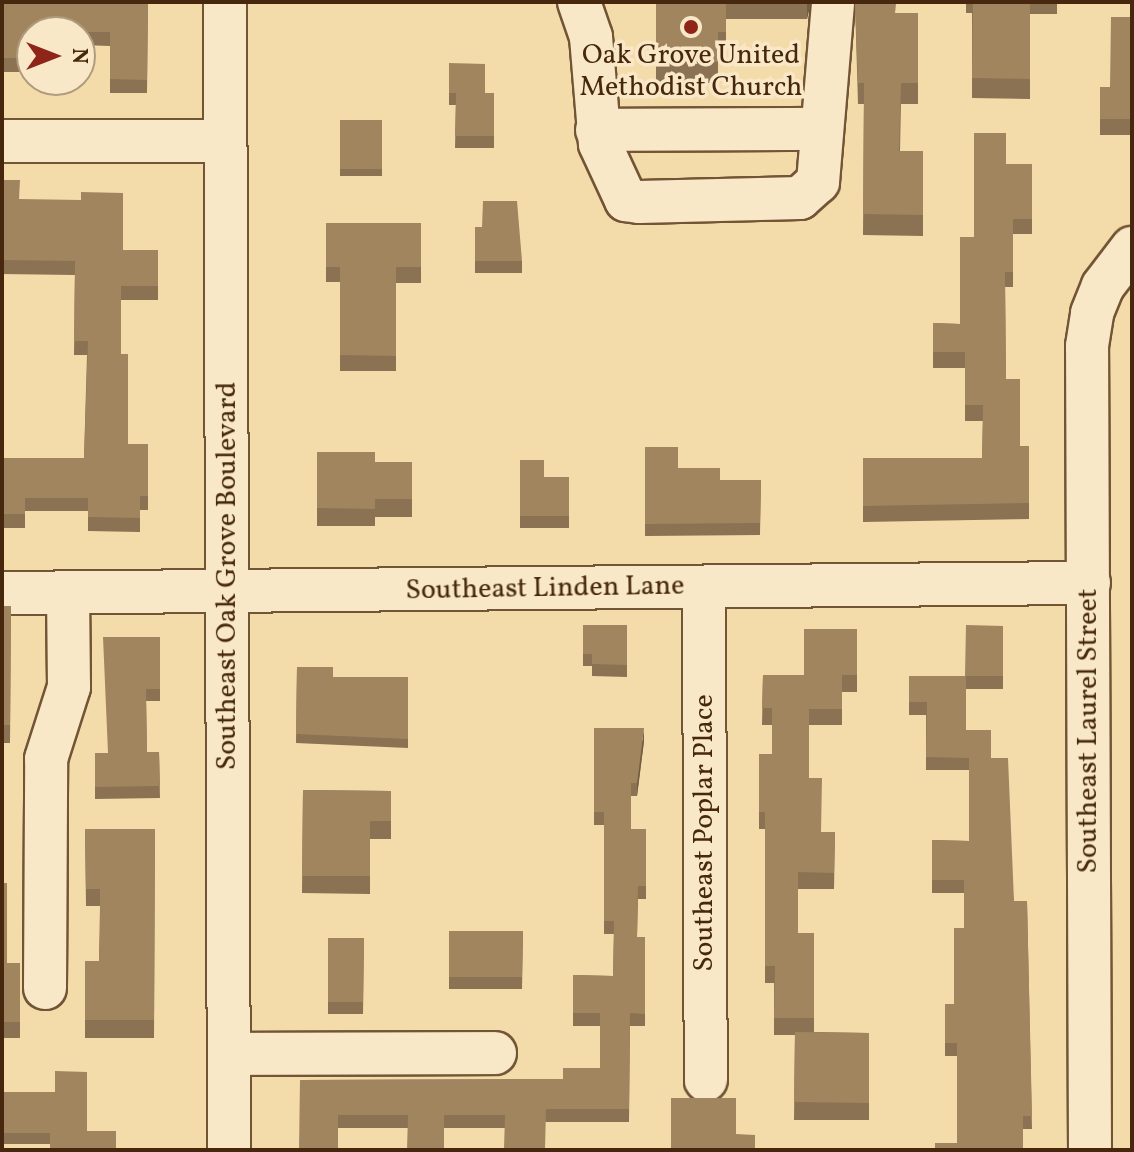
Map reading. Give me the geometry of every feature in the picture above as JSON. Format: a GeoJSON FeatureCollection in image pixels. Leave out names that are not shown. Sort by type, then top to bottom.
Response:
{"type":"FeatureCollection","features":[{"type":"Feature","properties":{"kind":"street","name":"Southeast Oak Grove Boulevard"},"geometry":{"type":"LineString","coordinates":[[225,2],[229,1150]]}},
{"type":"Feature","properties":{"kind":"street"},"geometry":{"type":"LineString","coordinates":[[579,2],[591,37],[597,130],[626,200],[639,202],[800,198],[818,182],[833,2]]}},
{"type":"Feature","properties":{"kind":"street"},"geometry":{"type":"LineString","coordinates":[[597,130],[821,129]]}},
{"type":"Feature","properties":{"kind":"street"},"geometry":{"type":"LineString","coordinates":[[2,141],[225,141]]}},
{"type":"Feature","properties":{"kind":"street","name":"Southeast Laurel Street"},"geometry":{"type":"LineString","coordinates":[[1090,1150],[1087,346],[1092,313],[1103,286],[1132,248]]}},
{"type":"Feature","properties":{"kind":"street","name":"Southeast Linden Lane"},"geometry":{"type":"LineString","coordinates":[[2,593],[1089,583]]}},
{"type":"Feature","properties":{"kind":"street","name":"Southeast Poplar Place"},"geometry":{"type":"LineString","coordinates":[[704,587],[706,1080]]}},
{"type":"Feature","properties":{"kind":"street"},"geometry":{"type":"LineString","coordinates":[[45,988],[46,759],[69,687],[68,593]]}},
{"type":"Feature","properties":{"kind":"street"},"geometry":{"type":"LineString","coordinates":[[229,1054],[495,1053]]}},
{"type":"Feature","properties":{"kind":"building"},"geometry":{"type":"Polygon","coordinates":[[[2,2],[148,2],[147,80],[110,79],[110,32],[96,32],[96,16],[16,16],[16,58],[2,58],[2,2]]]}},
{"type":"Feature","properties":{"kind":"building","name":"Oak Grove United Methodist Church"},"geometry":{"type":"Polygon","coordinates":[[[656,2],[726,2],[726,32],[718,32],[718,62],[656,62],[656,2]]]}},
{"type":"Feature","properties":{"kind":"building"},"geometry":{"type":"Polygon","coordinates":[[[855,2],[895,2],[895,13],[918,13],[918,83],[901,83],[899,151],[923,151],[923,215],[863,214],[864,83],[858,83],[855,2]]]}},
{"type":"Feature","properties":{"kind":"building"},"geometry":{"type":"Polygon","coordinates":[[[973,2],[1030,2],[1030,79],[972,78],[973,2]]]}},
{"type":"Feature","properties":{"kind":"building"},"geometry":{"type":"Polygon","coordinates":[[[1130,2],[1132,145],[1130,119],[1100,119],[1100,87],[1110,87],[1111,17],[1130,17],[1130,2]]]}},
{"type":"Feature","properties":{"kind":"building"},"geometry":{"type":"Polygon","coordinates":[[[449,63],[485,64],[485,93],[494,93],[494,136],[455,136],[456,93],[449,93],[449,63]]]}},
{"type":"Feature","properties":{"kind":"building"},"geometry":{"type":"Polygon","coordinates":[[[340,120],[382,120],[382,169],[340,169],[340,120]]]}},
{"type":"Feature","properties":{"kind":"building"},"geometry":{"type":"Polygon","coordinates":[[[974,133],[1006,133],[1006,164],[1032,164],[1032,219],[1013,219],[1013,272],[1005,272],[1006,379],[1020,379],[1020,446],[1029,446],[1029,503],[863,506],[863,458],[982,458],[983,405],[965,405],[965,352],[933,352],[933,323],[960,324],[960,237],[974,237],[974,133]]]}},
{"type":"Feature","properties":{"kind":"building"},"geometry":{"type":"Polygon","coordinates":[[[2,180],[20,180],[19,199],[81,200],[81,192],[123,193],[123,250],[158,250],[158,286],[121,286],[121,354],[128,354],[128,444],[148,444],[148,496],[140,496],[140,518],[88,517],[88,498],[25,498],[25,514],[2,514],[2,458],[84,458],[88,341],[74,341],[75,261],[2,260],[2,180]]]}},
{"type":"Feature","properties":{"kind":"building"},"geometry":{"type":"Polygon","coordinates":[[[483,201],[517,201],[522,261],[475,261],[475,227],[482,227],[483,201]]]}},
{"type":"Feature","properties":{"kind":"building"},"geometry":{"type":"Polygon","coordinates":[[[326,223],[421,223],[421,267],[396,267],[396,356],[340,355],[340,267],[326,267],[326,223]]]}},
{"type":"Feature","properties":{"kind":"building"},"geometry":{"type":"Polygon","coordinates":[[[645,447],[678,447],[678,468],[720,468],[720,480],[761,480],[760,523],[645,524],[645,447]]]}},
{"type":"Feature","properties":{"kind":"building"},"geometry":{"type":"Polygon","coordinates":[[[317,452],[375,452],[375,462],[412,462],[412,499],[375,499],[375,509],[317,508],[317,452]]]}},
{"type":"Feature","properties":{"kind":"building"},"geometry":{"type":"Polygon","coordinates":[[[520,460],[544,460],[544,477],[569,477],[569,516],[520,516],[520,460]]]}},
{"type":"Feature","properties":{"kind":"building"},"geometry":{"type":"Polygon","coordinates":[[[2,606],[11,606],[10,725],[2,725],[2,606]]]}},
{"type":"Feature","properties":{"kind":"building"},"geometry":{"type":"Polygon","coordinates":[[[583,625],[627,625],[627,665],[592,664],[592,654],[583,654],[583,625]]]}},
{"type":"Feature","properties":{"kind":"building"},"geometry":{"type":"Polygon","coordinates":[[[966,625],[1003,626],[1003,676],[966,676],[966,730],[991,730],[991,758],[1008,758],[1014,901],[1027,901],[1032,1116],[1023,1116],[1023,1150],[935,1150],[935,1143],[957,1143],[957,1043],[945,1043],[945,1004],[954,1004],[954,928],[964,928],[964,880],[932,880],[932,840],[969,841],[969,758],[926,757],[927,702],[909,702],[909,676],[965,676],[966,625]]]}},
{"type":"Feature","properties":{"kind":"building"},"geometry":{"type":"Polygon","coordinates":[[[804,629],[857,629],[857,675],[842,675],[842,709],[809,709],[809,778],[822,778],[821,832],[835,832],[834,873],[798,872],[798,933],[814,933],[814,1018],[774,1018],[775,966],[765,966],[765,812],[759,812],[759,754],[772,754],[772,708],[762,708],[763,675],[804,675],[804,629]]]}},
{"type":"Feature","properties":{"kind":"building"},"geometry":{"type":"Polygon","coordinates":[[[103,637],[160,637],[160,689],[146,689],[147,752],[159,752],[160,786],[95,787],[95,753],[108,753],[103,637]]]}},
{"type":"Feature","properties":{"kind":"building"},"geometry":{"type":"Polygon","coordinates":[[[297,667],[333,667],[333,677],[408,677],[408,739],[296,734],[297,667]]]}},
{"type":"Feature","properties":{"kind":"building"},"geometry":{"type":"Polygon","coordinates":[[[594,728],[644,728],[637,783],[631,783],[631,829],[646,829],[646,886],[638,886],[637,937],[645,937],[645,1014],[630,1013],[629,1109],[546,1109],[545,1149],[504,1149],[505,1115],[444,1115],[444,1150],[407,1150],[408,1115],[338,1115],[338,1150],[299,1150],[300,1080],[563,1079],[563,1068],[600,1068],[600,1013],[573,1013],[573,975],[613,976],[614,921],[604,921],[604,812],[594,812],[594,728]]]}},
{"type":"Feature","properties":{"kind":"building"},"geometry":{"type":"Polygon","coordinates":[[[303,790],[391,791],[391,821],[370,821],[370,876],[302,876],[303,790]]]}},
{"type":"Feature","properties":{"kind":"building"},"geometry":{"type":"Polygon","coordinates":[[[85,829],[155,829],[154,1020],[85,1020],[85,961],[99,961],[100,889],[86,889],[85,829]]]}},
{"type":"Feature","properties":{"kind":"building"},"geometry":{"type":"Polygon","coordinates":[[[2,883],[7,883],[7,963],[20,963],[20,1022],[2,1022],[2,883]]]}},
{"type":"Feature","properties":{"kind":"building"},"geometry":{"type":"Polygon","coordinates":[[[449,931],[523,931],[522,977],[449,977],[449,931]]]}},
{"type":"Feature","properties":{"kind":"building"},"geometry":{"type":"Polygon","coordinates":[[[328,938],[364,938],[363,1002],[328,1002],[328,938]]]}},
{"type":"Feature","properties":{"kind":"building"},"geometry":{"type":"Polygon","coordinates":[[[795,1032],[869,1033],[869,1103],[794,1102],[795,1032]]]}},
{"type":"Feature","properties":{"kind":"building"},"geometry":{"type":"Polygon","coordinates":[[[55,1071],[87,1072],[87,1131],[116,1131],[116,1150],[50,1150],[50,1133],[2,1133],[2,1092],[55,1092],[55,1071]]]}},
{"type":"Feature","properties":{"kind":"building"},"geometry":{"type":"Polygon","coordinates":[[[671,1098],[736,1098],[736,1134],[755,1135],[755,1150],[671,1150],[671,1098]]]}},
{"type":"Feature","properties":{"kind":"place","name":"Oak Grove United Methodist Church"},"geometry":{"type":"Point","coordinates":[691,27]}}]}
